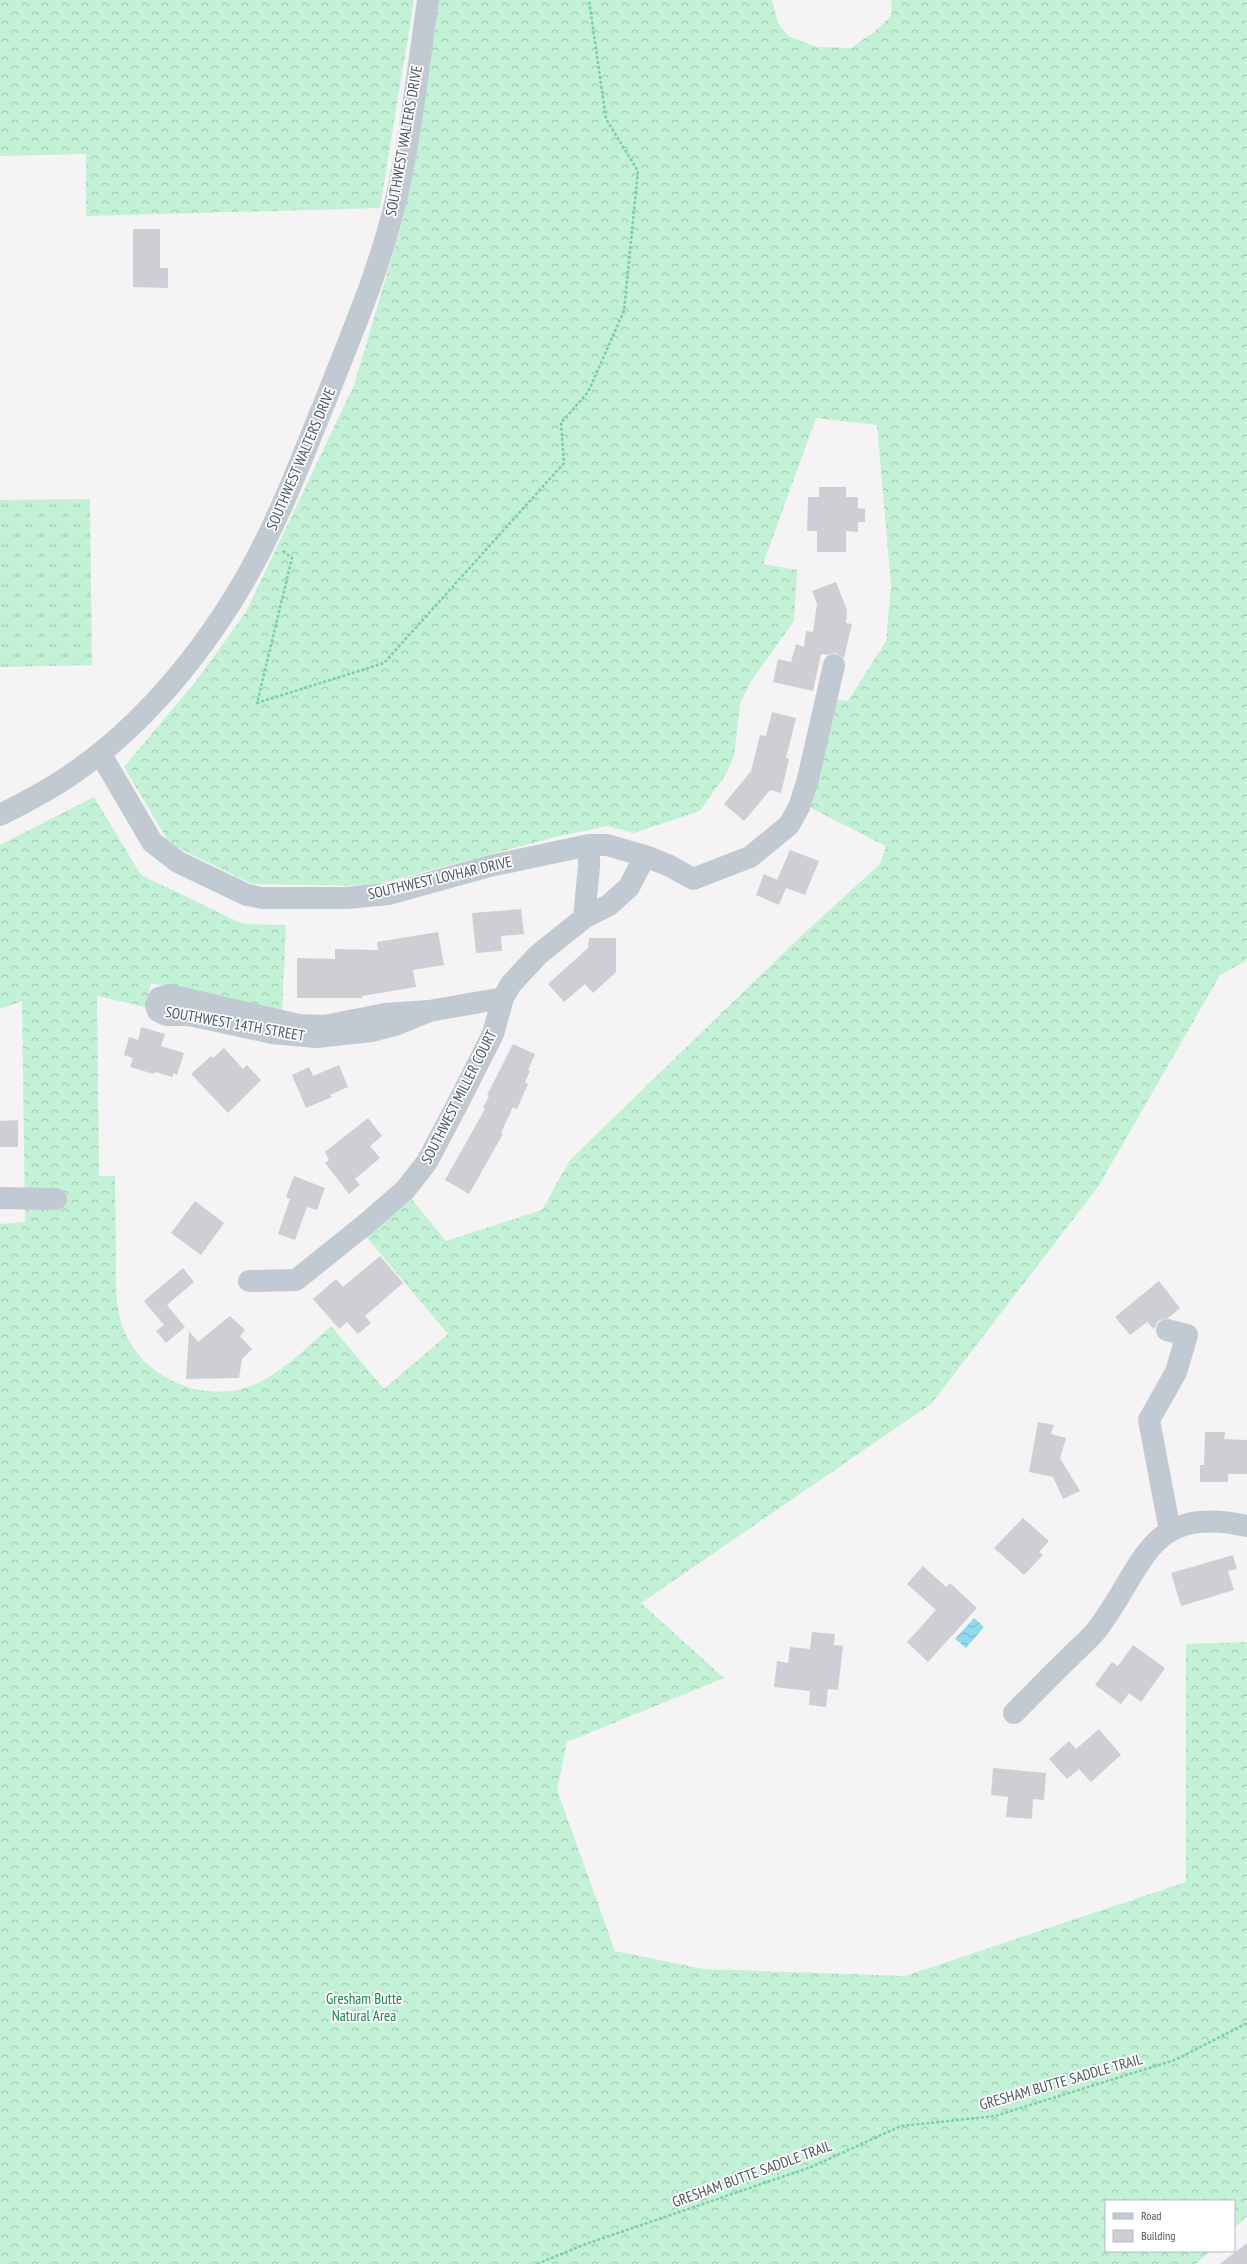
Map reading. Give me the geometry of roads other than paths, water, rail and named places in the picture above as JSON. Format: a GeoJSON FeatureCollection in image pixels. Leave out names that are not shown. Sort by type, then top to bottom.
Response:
{"type":"FeatureCollection","features":[{"type":"Feature","properties":{"kind":"street","name":"SOUTHWEST WALTERS DRIVE"},"geometry":{"type":"LineString","coordinates":[[0,815],[53,787],[100,753],[130,726],[189,662],[237,595],[267,539],[299,465],[374,278],[402,174],[428,0]]}},
{"type":"Feature","properties":{"kind":"street","name":"SOUTHWEST LOVHAR DRIVE"},"geometry":{"type":"LineString","coordinates":[[100,753],[152,842],[161,851],[178,862],[246,895],[262,898],[347,898],[388,894],[490,866],[589,845],[607,845],[645,856],[670,866],[693,879],[750,857],[789,825],[798,807],[808,779],[834,665]]}},
{"type":"Feature","properties":{"kind":"street"},"geometry":{"type":"LineString","coordinates":[[584,918],[589,866],[589,845]]}},
{"type":"Feature","properties":{"kind":"street","name":"SOUTHWEST MILLER COURT"},"geometry":{"type":"LineString","coordinates":[[249,1281],[296,1280],[368,1223],[404,1190],[427,1162],[493,1034],[502,998],[522,970],[584,918],[609,905],[629,887],[645,856]]}},
{"type":"Feature","properties":{"kind":"street","name":"SOUTHWEST 14TH STREET"},"geometry":{"type":"LineString","coordinates":[[429,1011],[395,1025],[371,1030],[316,1037],[272,1033],[189,1015],[166,1015],[158,1011],[156,1005],[159,998],[169,995],[299,1025],[324,1026],[385,1014],[429,1011],[502,998]]}},
{"type":"Feature","properties":{"kind":"street"},"geometry":{"type":"LineString","coordinates":[[0,1198],[56,1200]]}},
{"type":"Feature","properties":{"kind":"street"},"geometry":{"type":"LineString","coordinates":[[1167,1330],[1187,1334],[1176,1372],[1149,1420],[1170,1531]]}},
{"type":"Feature","properties":{"kind":"street"},"geometry":{"type":"LineString","coordinates":[[1014,1713],[1099,1628],[1141,1560],[1162,1535],[1180,1525],[1200,1521],[1225,1521],[1247,1526]]}},
{"type":"Feature","properties":{"kind":"water"},"geometry":{"type":"Polygon","coordinates":[[[974,1618],[984,1627],[966,1648],[955,1639],[974,1618]]]}},
{"type":"Feature","properties":{"kind":"park label","name":"Gresham Butte Natural Area"},"geometry":{"type":"Point","coordinates":[364,2008]}}]}
